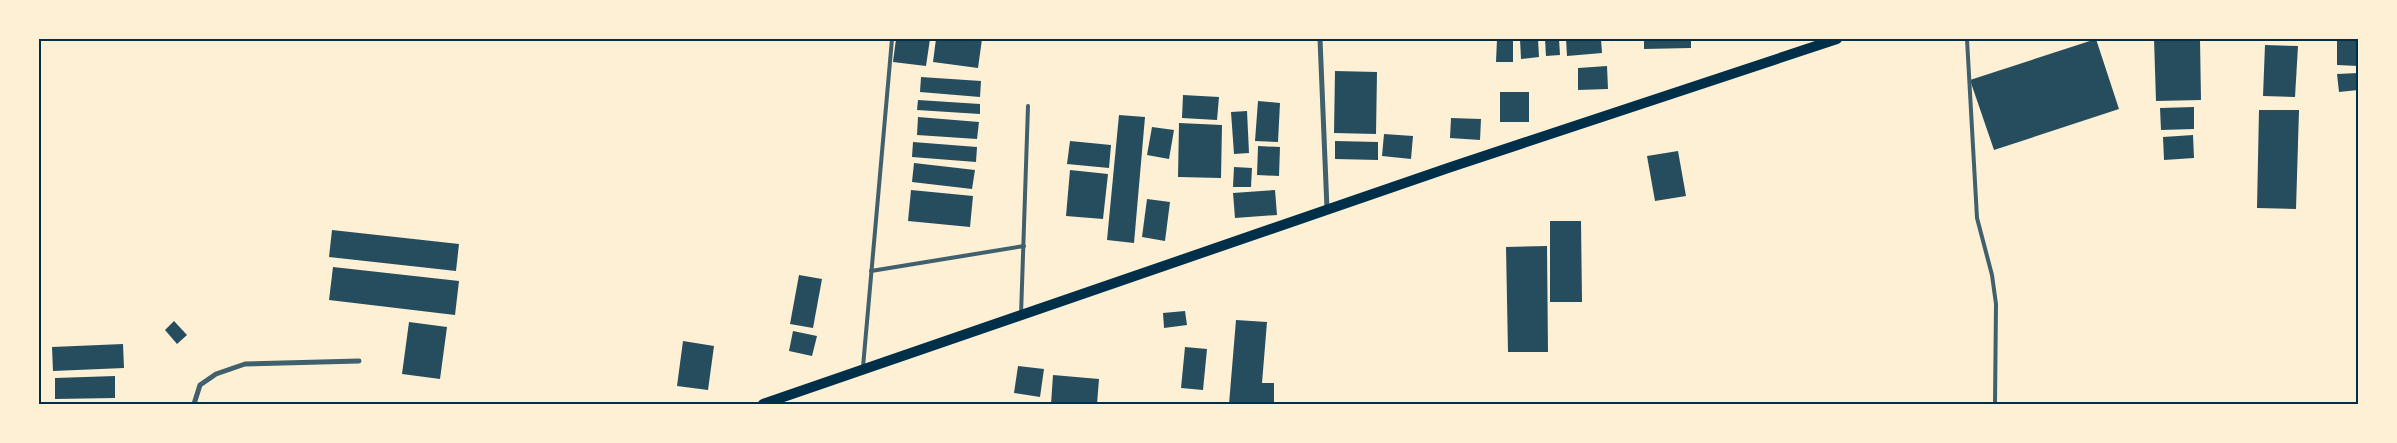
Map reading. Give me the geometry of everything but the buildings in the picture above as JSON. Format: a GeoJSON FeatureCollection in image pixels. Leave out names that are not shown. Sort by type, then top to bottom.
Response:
{"type":"FeatureCollection","features":[{"type":"Feature","properties":{"kind":"main road"},"geometry":{"type":"LineString","coordinates":[[762,404],[1327,209],[1837,39]]}},
{"type":"Feature","properties":{"kind":"street"},"geometry":{"type":"LineString","coordinates":[[1320,39],[1327,209]]}},
{"type":"Feature","properties":{"kind":"street"},"geometry":{"type":"LineString","coordinates":[[194,404],[200,386],[216,374],[245,364],[359,361]]}},
{"type":"Feature","properties":{"kind":"lane"},"geometry":{"type":"LineString","coordinates":[[863,370],[892,39]]}},
{"type":"Feature","properties":{"kind":"lane"},"geometry":{"type":"LineString","coordinates":[[1967,39],[1977,218],[1992,275],[1996,304],[1995,404]]}},
{"type":"Feature","properties":{"kind":"lane"},"geometry":{"type":"LineString","coordinates":[[1021,315],[1028,106]]}},
{"type":"Feature","properties":{"kind":"lane"},"geometry":{"type":"LineString","coordinates":[[871,271],[1024,246]]}}]}
